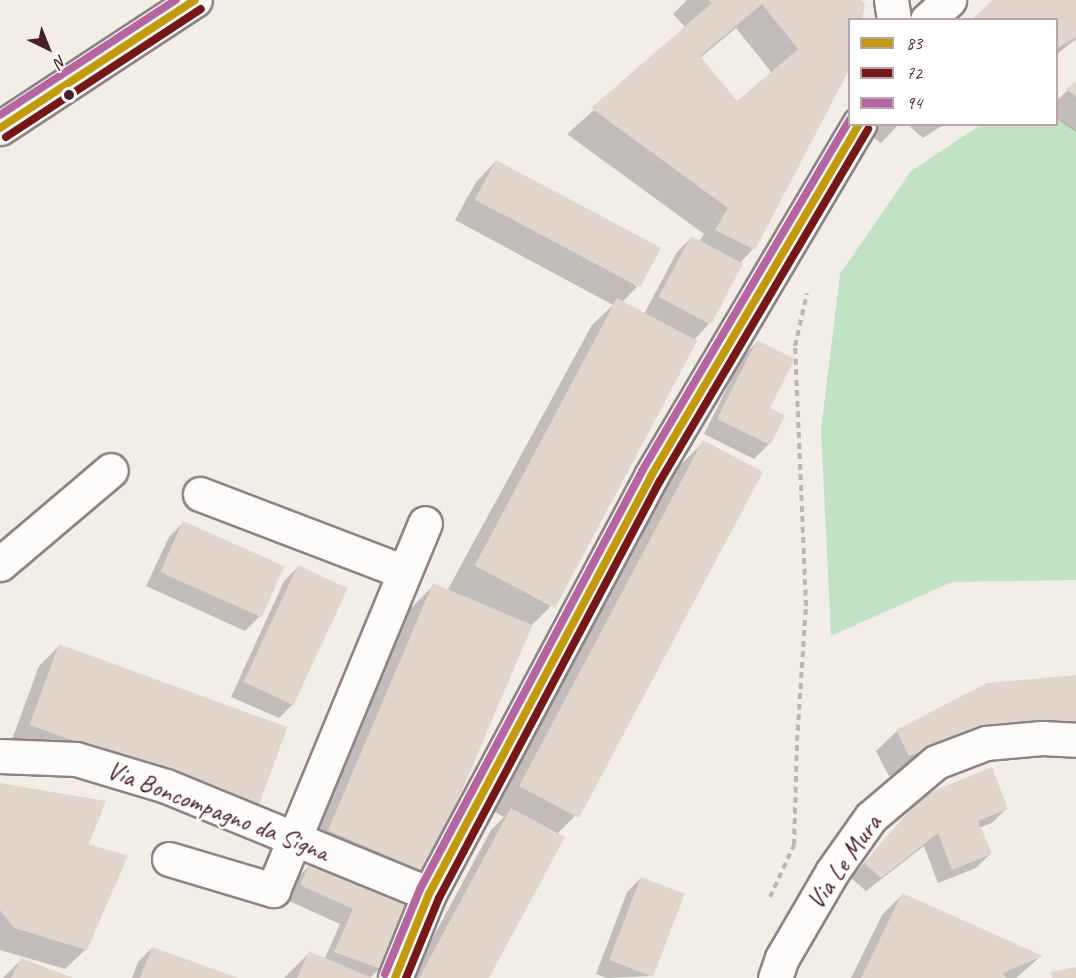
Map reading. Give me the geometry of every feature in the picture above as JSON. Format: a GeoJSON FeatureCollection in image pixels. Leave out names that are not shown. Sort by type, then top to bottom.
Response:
{"type":"FeatureCollection","features":[{"type":"Feature","properties":{"kind":"main road"},"geometry":{"type":"LineString","coordinates":[[0,128],[195,0]]}},
{"type":"Feature","properties":{"kind":"main road"},"geometry":{"type":"LineString","coordinates":[[891,0],[894,18]]}},
{"type":"Feature","properties":{"kind":"main road"},"geometry":{"type":"LineString","coordinates":[[929,18],[949,0]]}},
{"type":"Feature","properties":{"kind":"main road"},"geometry":{"type":"LineString","coordinates":[[395,978],[429,894],[651,476],[858,126]]}},
{"type":"Feature","properties":{"kind":"main road"},"geometry":{"type":"LineString","coordinates":[[0,564],[111,471]]}},
{"type":"Feature","properties":{"kind":"main road"},"geometry":{"type":"LineString","coordinates":[[200,494],[404,572]]}},
{"type":"Feature","properties":{"kind":"main road"},"geometry":{"type":"LineString","coordinates":[[169,859],[273,891],[425,523]]}},
{"type":"Feature","properties":{"kind":"main road","name":"Via Le Mura"},"geometry":{"type":"LineString","coordinates":[[776,978],[782,958],[826,881],[871,817],[936,762],[986,743],[1042,738],[1076,740]]}},
{"type":"Feature","properties":{"kind":"main road","name":"Via Boncompagno da Signa"},"geometry":{"type":"LineString","coordinates":[[0,756],[76,759],[166,786],[429,894]]}},
{"type":"Feature","properties":{"kind":"path"},"geometry":{"type":"LineString","coordinates":[[765,906],[794,845],[797,741],[806,606],[795,346],[809,283]]}},
{"type":"Feature","properties":{"kind":"green space"},"geometry":{"type":"Polygon","coordinates":[[[1058,120],[1061,120],[1076,131],[1076,580],[952,582],[831,636],[821,430],[840,274],[911,171],[978,126],[1058,126],[1058,120]]]}},
{"type":"Feature","properties":{"kind":"building"},"geometry":{"type":"Polygon","coordinates":[[[709,0],[861,0],[865,4],[862,18],[848,18],[848,72],[755,250],[715,230],[728,208],[591,108],[712,3],[709,0]],[[762,4],[700,56],[737,101],[798,49],[762,4]]]}},
{"type":"Feature","properties":{"kind":"building"},"geometry":{"type":"Polygon","coordinates":[[[993,0],[1076,0],[1076,37],[1058,48],[1058,18],[973,18],[993,0]]]}},
{"type":"Feature","properties":{"kind":"building"},"geometry":{"type":"Polygon","coordinates":[[[1076,81],[1076,97],[1066,89],[1076,81]]]}},
{"type":"Feature","properties":{"kind":"building"},"geometry":{"type":"Polygon","coordinates":[[[496,160],[661,248],[640,288],[475,200],[496,160]]]}},
{"type":"Feature","properties":{"kind":"building"},"geometry":{"type":"Polygon","coordinates":[[[691,236],[743,264],[711,325],[659,297],[691,236]]]}},
{"type":"Feature","properties":{"kind":"building"},"geometry":{"type":"Polygon","coordinates":[[[617,298],[697,341],[555,608],[475,566],[617,298]]]}},
{"type":"Feature","properties":{"kind":"building"},"geometry":{"type":"Polygon","coordinates":[[[757,340],[795,359],[770,408],[785,416],[770,445],[717,419],[757,340]]]}},
{"type":"Feature","properties":{"kind":"building"},"geometry":{"type":"Polygon","coordinates":[[[703,440],[763,472],[579,818],[519,786],[703,440]]]}},
{"type":"Feature","properties":{"kind":"building"},"geometry":{"type":"Polygon","coordinates":[[[183,521],[284,566],[262,617],[160,572],[183,521]]]}},
{"type":"Feature","properties":{"kind":"building"},"geometry":{"type":"Polygon","coordinates":[[[298,565],[348,588],[293,705],[243,682],[298,565]]]}},
{"type":"Feature","properties":{"kind":"building"},"geometry":{"type":"Polygon","coordinates":[[[433,583],[532,625],[427,873],[328,831],[433,583]]]}},
{"type":"Feature","properties":{"kind":"building"},"geometry":{"type":"Polygon","coordinates":[[[59,644],[287,727],[258,808],[30,725],[59,644]]]}},
{"type":"Feature","properties":{"kind":"building"},"geometry":{"type":"Polygon","coordinates":[[[1076,675],[1076,724],[983,732],[909,756],[896,730],[987,683],[1076,675]]]}},
{"type":"Feature","properties":{"kind":"building"},"geometry":{"type":"Polygon","coordinates":[[[992,767],[1008,809],[978,821],[992,854],[952,870],[938,833],[881,878],[864,863],[923,795],[992,767]]]}},
{"type":"Feature","properties":{"kind":"building"},"geometry":{"type":"Polygon","coordinates":[[[0,783],[106,801],[89,844],[128,856],[87,950],[14,928],[0,910],[0,783]]]}},
{"type":"Feature","properties":{"kind":"building"},"geometry":{"type":"Polygon","coordinates":[[[511,808],[565,837],[489,978],[419,978],[511,808]]]}},
{"type":"Feature","properties":{"kind":"building"},"geometry":{"type":"Polygon","coordinates":[[[311,861],[410,903],[381,969],[334,952],[353,909],[300,885],[311,861]]]}},
{"type":"Feature","properties":{"kind":"building"},"geometry":{"type":"Polygon","coordinates":[[[641,877],[685,894],[653,977],[609,960],[641,877]]]}},
{"type":"Feature","properties":{"kind":"building"},"geometry":{"type":"Polygon","coordinates":[[[902,893],[1043,956],[1003,973],[1006,978],[861,978],[902,893]]]}},
{"type":"Feature","properties":{"kind":"building"},"geometry":{"type":"Polygon","coordinates":[[[152,947],[239,978],[140,978],[152,947]]]}},
{"type":"Feature","properties":{"kind":"building"},"geometry":{"type":"Polygon","coordinates":[[[309,951],[372,978],[297,978],[309,951]]]}},
{"type":"Feature","properties":{"kind":"building"},"geometry":{"type":"Polygon","coordinates":[[[21,958],[73,978],[11,978],[21,958]]]}},
{"type":"Feature","properties":{"kind":"building"},"geometry":{"type":"Polygon","coordinates":[[[1076,967],[1076,978],[1052,978],[1051,972],[1076,967]]]}},
{"type":"Feature","properties":{"kind":"transit line","name":"94"},"geometry":{"type":"LineString","coordinates":[[0,115],[176,0]]}},
{"type":"Feature","properties":{"kind":"transit line","name":"83"},"geometry":{"type":"LineString","coordinates":[[0,128],[195,0]]}},
{"type":"Feature","properties":{"kind":"transit line","name":"72"},"geometry":{"type":"LineString","coordinates":[[6,137],[201,9]]}},
{"type":"Feature","properties":{"kind":"transit line","name":"94"},"geometry":{"type":"LineString","coordinates":[[385,974],[420,889],[642,471],[848,122]]}},
{"type":"Feature","properties":{"kind":"transit line","name":"83"},"geometry":{"type":"LineString","coordinates":[[395,978],[429,894],[651,476],[858,126]]}},
{"type":"Feature","properties":{"kind":"transit line","name":"72"},"geometry":{"type":"LineString","coordinates":[[406,978],[439,898],[660,481],[868,129]]}}]}
